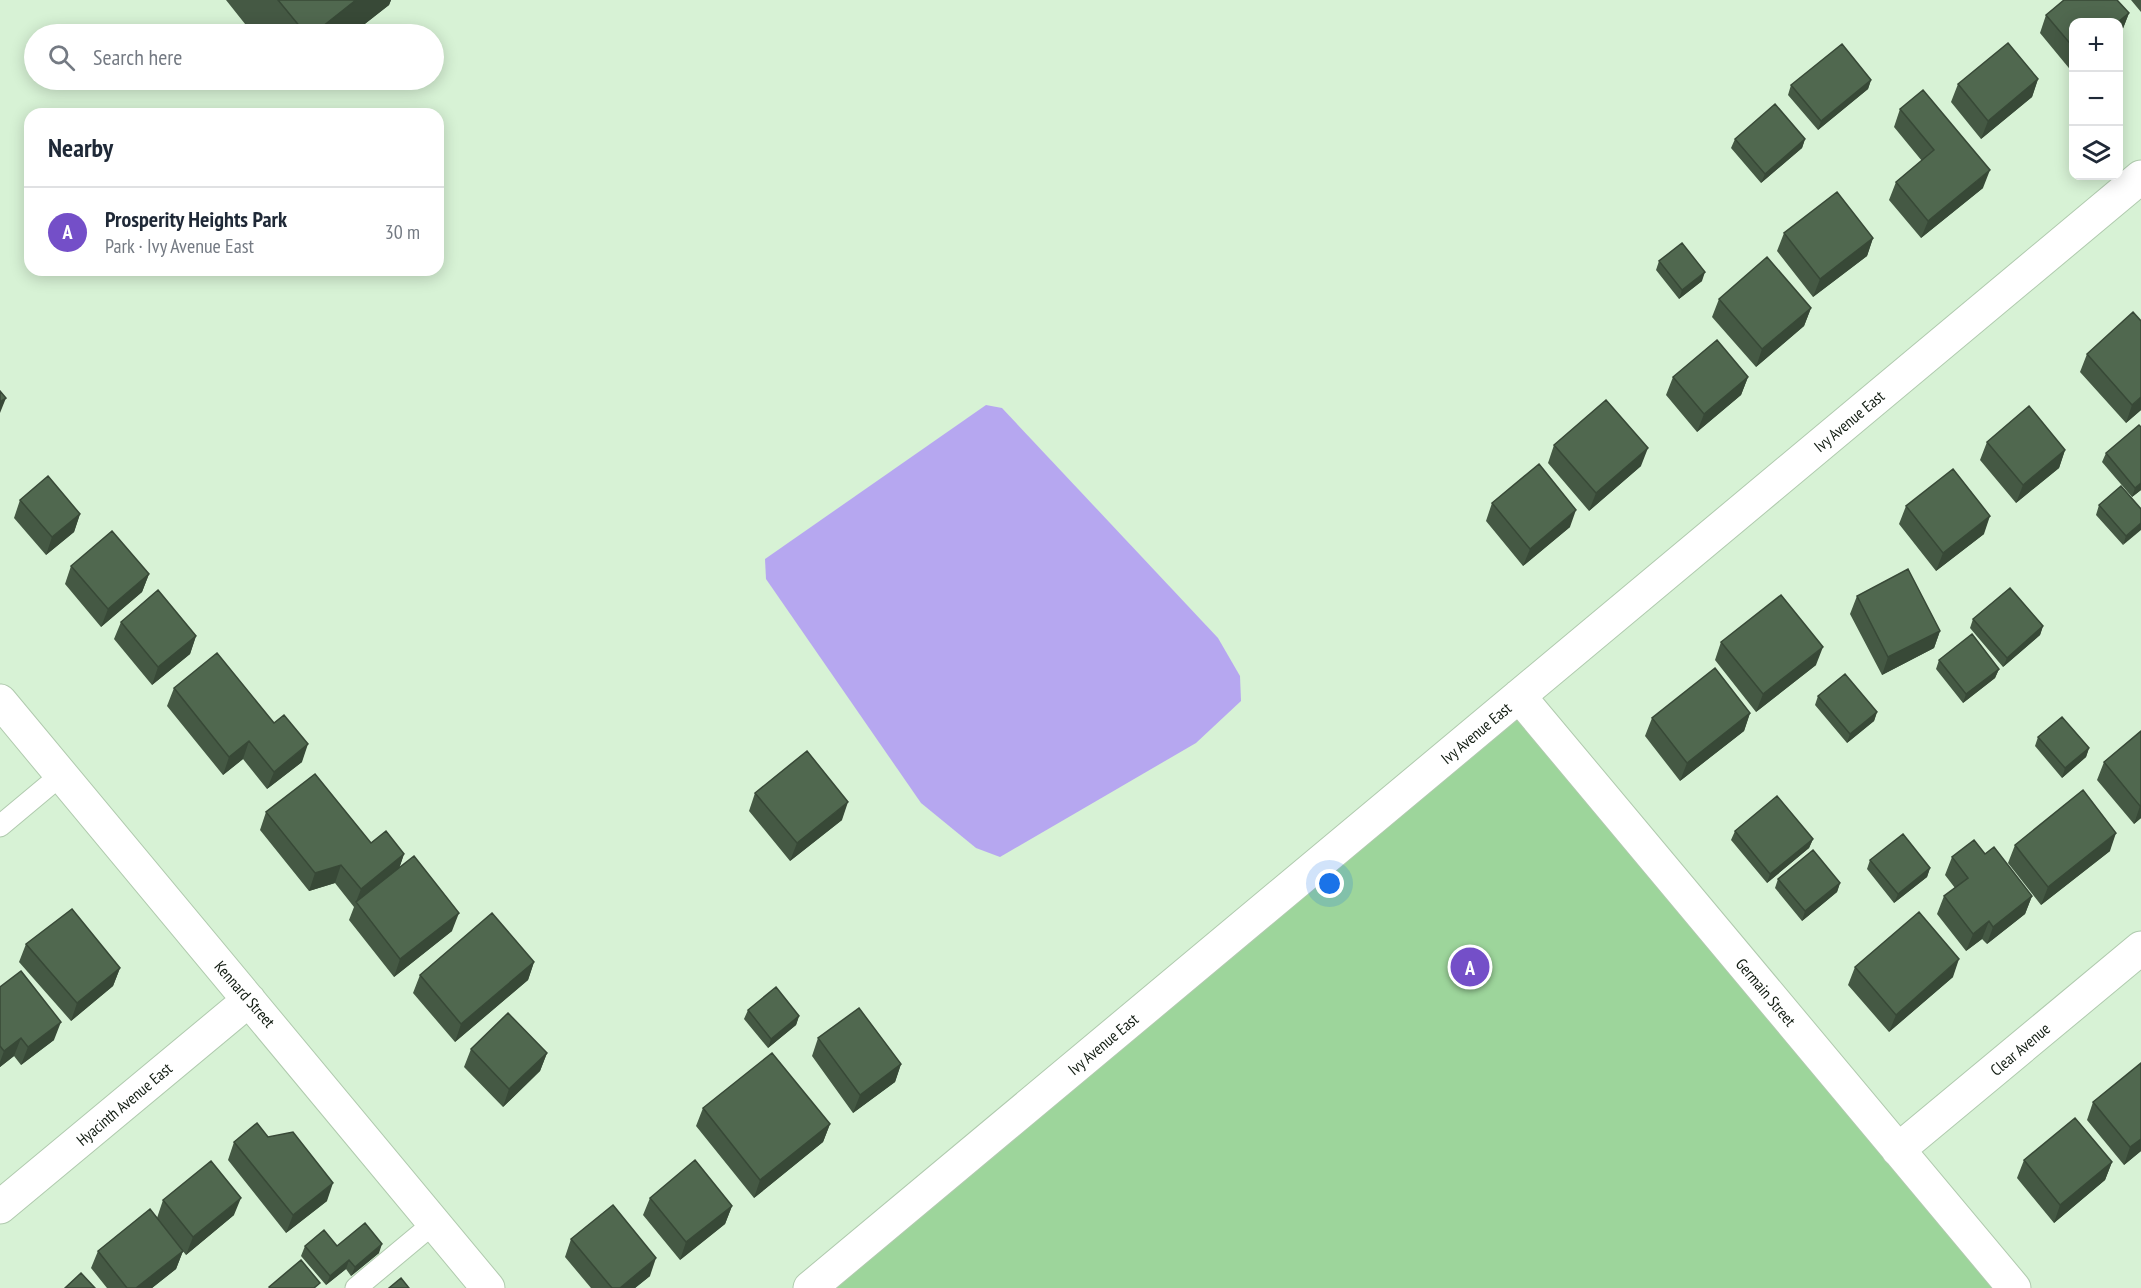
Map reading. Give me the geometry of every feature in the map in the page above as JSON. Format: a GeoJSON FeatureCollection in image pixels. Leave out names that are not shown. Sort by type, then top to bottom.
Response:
{"type":"FeatureCollection","features":[{"type":"Feature","properties":{"kind":"street","name":"Ivy Avenue East"},"geometry":{"type":"LineString","coordinates":[[810,1288],[2141,177]]}},
{"type":"Feature","properties":{"kind":"street","name":"Germain Street"},"geometry":{"type":"LineString","coordinates":[[1519,696],[2014,1288]]}},
{"type":"Feature","properties":{"kind":"street","name":"Kennard Street"},"geometry":{"type":"LineString","coordinates":[[0,701],[488,1288]]}},
{"type":"Feature","properties":{"kind":"street","name":"Clear Avenue"},"geometry":{"type":"LineString","coordinates":[[1898,1150],[2141,948]]}},
{"type":"Feature","properties":{"kind":"street","name":"Hyacinth Avenue East"},"geometry":{"type":"LineString","coordinates":[[0,1207],[249,1000]]}},
{"type":"Feature","properties":{"kind":"lane"},"geometry":{"type":"LineString","coordinates":[[0,826],[61,775]]}},
{"type":"Feature","properties":{"kind":"lane"},"geometry":{"type":"LineString","coordinates":[[356,1288],[434,1223]]}},
{"type":"Feature","properties":{"kind":"green space"},"geometry":{"type":"Polygon","coordinates":[[[1519,696],[2014,1288],[810,1288],[1519,696]]]}},
{"type":"Feature","properties":{"kind":"shaded area"},"geometry":{"type":"Polygon","coordinates":[[[986,405],[1002,408],[1218,638],[1240,676],[1241,701],[1196,743],[1000,857],[976,848],[921,803],[766,579],[765,559],[986,405]]]}},
{"type":"Feature","properties":{"kind":"building"},"geometry":{"type":"Polygon","coordinates":[[[278,0],[356,0],[326,24],[298,24],[278,0]]]}},
{"type":"Feature","properties":{"kind":"building"},"geometry":{"type":"Polygon","coordinates":[[[2064,0],[2117,0],[2129,13],[2123,18],[2069,18],[2069,42],[2046,15],[2064,0]]]}},
{"type":"Feature","properties":{"kind":"building"},"geometry":{"type":"Polygon","coordinates":[[[2008,43],[2038,79],[1988,121],[1958,84],[2008,43]]]}},
{"type":"Feature","properties":{"kind":"building"},"geometry":{"type":"Polygon","coordinates":[[[1842,44],[1871,80],[1821,121],[1791,85],[1842,44]]]}},
{"type":"Feature","properties":{"kind":"building"},"geometry":{"type":"Polygon","coordinates":[[[1923,90],[1990,170],[1928,221],[1896,182],[1934,150],[1900,109],[1923,90]]]}},
{"type":"Feature","properties":{"kind":"building"},"geometry":{"type":"Polygon","coordinates":[[[1775,104],[1805,139],[1765,174],[1735,139],[1775,104]]]}},
{"type":"Feature","properties":{"kind":"building"},"geometry":{"type":"Polygon","coordinates":[[[1837,192],[1873,238],[1820,279],[1784,233],[1837,192]]]}},
{"type":"Feature","properties":{"kind":"building"},"geometry":{"type":"Polygon","coordinates":[[[1682,243],[1705,272],[1682,290],[1659,261],[1682,243]]]}},
{"type":"Feature","properties":{"kind":"building"},"geometry":{"type":"Polygon","coordinates":[[[1767,257],[1811,308],[1762,349],[1719,299],[1767,257]]]}},
{"type":"Feature","properties":{"kind":"building"},"geometry":{"type":"Polygon","coordinates":[[[2133,312],[2141,321],[2141,397],[2132,405],[2087,354],[2133,312]]]}},
{"type":"Feature","properties":{"kind":"building"},"geometry":{"type":"Polygon","coordinates":[[[1717,340],[1748,377],[1704,414],[1673,377],[1717,340]]]}},
{"type":"Feature","properties":{"kind":"building"},"geometry":{"type":"Polygon","coordinates":[[[0,391],[6,398],[0,402],[0,391]]]}},
{"type":"Feature","properties":{"kind":"building"},"geometry":{"type":"Polygon","coordinates":[[[1606,400],[1648,448],[1596,493],[1554,445],[1606,400]]]}},
{"type":"Feature","properties":{"kind":"building"},"geometry":{"type":"Polygon","coordinates":[[[2029,406],[2065,450],[2023,485],[1987,442],[2029,406]]]}},
{"type":"Feature","properties":{"kind":"building"},"geometry":{"type":"Polygon","coordinates":[[[2139,425],[2141,427],[2141,483],[2135,488],[2106,453],[2139,425]]]}},
{"type":"Feature","properties":{"kind":"building"},"geometry":{"type":"Polygon","coordinates":[[[1539,464],[1576,510],[1530,549],[1492,503],[1539,464]]]}},
{"type":"Feature","properties":{"kind":"building"},"geometry":{"type":"Polygon","coordinates":[[[1953,469],[1990,516],[1943,553],[1906,506],[1953,469]]]}},
{"type":"Feature","properties":{"kind":"building"},"geometry":{"type":"Polygon","coordinates":[[[48,476],[80,514],[52,537],[20,500],[48,476]]]}},
{"type":"Feature","properties":{"kind":"building"},"geometry":{"type":"Polygon","coordinates":[[[2121,486],[2141,509],[2141,523],[2126,536],[2099,505],[2121,486]]]}},
{"type":"Feature","properties":{"kind":"building"},"geometry":{"type":"Polygon","coordinates":[[[112,531],[149,574],[108,609],[71,566],[112,531]]]}},
{"type":"Feature","properties":{"kind":"building"},"geometry":{"type":"Polygon","coordinates":[[[1908,569],[1940,631],[1888,657],[1857,596],[1908,569]]]}},
{"type":"Feature","properties":{"kind":"building"},"geometry":{"type":"Polygon","coordinates":[[[2010,588],[2043,626],[2007,658],[1973,619],[2010,588]]]}},
{"type":"Feature","properties":{"kind":"building"},"geometry":{"type":"Polygon","coordinates":[[[158,590],[196,636],[158,667],[121,622],[158,590]]]}},
{"type":"Feature","properties":{"kind":"building"},"geometry":{"type":"Polygon","coordinates":[[[1781,595],[1823,647],[1763,694],[1721,642],[1781,595]]]}},
{"type":"Feature","properties":{"kind":"building"},"geometry":{"type":"Polygon","coordinates":[[[1972,634],[1999,669],[1966,694],[1939,660],[1972,634]]]}},
{"type":"Feature","properties":{"kind":"building"},"geometry":{"type":"Polygon","coordinates":[[[217,653],[274,723],[284,715],[308,744],[274,772],[249,741],[229,757],[174,688],[217,653]]]}},
{"type":"Feature","properties":{"kind":"building"},"geometry":{"type":"Polygon","coordinates":[[[1715,668],[1750,713],[1687,763],[1652,718],[1715,668]]]}},
{"type":"Feature","properties":{"kind":"building"},"geometry":{"type":"Polygon","coordinates":[[[1845,674],[1877,712],[1850,734],[1818,696],[1845,674]]]}},
{"type":"Feature","properties":{"kind":"building"},"geometry":{"type":"Polygon","coordinates":[[[2062,717],[2089,748],[2065,768],[2038,737],[2062,717]]]}},
{"type":"Feature","properties":{"kind":"building"},"geometry":{"type":"Polygon","coordinates":[[[2141,731],[2141,805],[2140,806],[2104,762],[2141,731]]]}},
{"type":"Feature","properties":{"kind":"building"},"geometry":{"type":"Polygon","coordinates":[[[807,751],[848,802],[797,843],[755,793],[807,751]]]}},
{"type":"Feature","properties":{"kind":"building"},"geometry":{"type":"Polygon","coordinates":[[[315,774],[371,843],[386,831],[404,854],[361,889],[341,865],[315,873],[266,812],[315,774]]]}},
{"type":"Feature","properties":{"kind":"building"},"geometry":{"type":"Polygon","coordinates":[[[2083,790],[2116,833],[2048,887],[2015,845],[2083,790]]]}},
{"type":"Feature","properties":{"kind":"building"},"geometry":{"type":"Polygon","coordinates":[[[1777,796],[1813,839],[1770,874],[1735,831],[1777,796]]]}},
{"type":"Feature","properties":{"kind":"building"},"geometry":{"type":"Polygon","coordinates":[[[1903,834],[1930,868],[1898,894],[1870,860],[1903,834]]]}},
{"type":"Feature","properties":{"kind":"building"},"geometry":{"type":"Polygon","coordinates":[[[1974,840],[1985,854],[1994,847],[2032,896],[1993,927],[1989,921],[1973,934],[1944,896],[1968,878],[1952,857],[1974,840]]]}},
{"type":"Feature","properties":{"kind":"building"},"geometry":{"type":"Polygon","coordinates":[[[1813,850],[1840,883],[1805,911],[1778,879],[1813,850]]]}},
{"type":"Feature","properties":{"kind":"building"},"geometry":{"type":"Polygon","coordinates":[[[414,856],[459,913],[400,959],[356,902],[414,856]]]}},
{"type":"Feature","properties":{"kind":"building"},"geometry":{"type":"Polygon","coordinates":[[[72,909],[120,968],[77,1003],[26,944],[72,909]]]}},
{"type":"Feature","properties":{"kind":"building"},"geometry":{"type":"Polygon","coordinates":[[[1919,912],[1959,959],[1896,1015],[1855,967],[1919,912]]]}},
{"type":"Feature","properties":{"kind":"building"},"geometry":{"type":"Polygon","coordinates":[[[492,913],[534,962],[461,1024],[420,975],[492,913]]]}},
{"type":"Feature","properties":{"kind":"building"},"geometry":{"type":"Polygon","coordinates":[[[21,971],[61,1022],[28,1047],[21,1038],[4,1051],[0,1046],[0,987],[21,971]]]}},
{"type":"Feature","properties":{"kind":"building"},"geometry":{"type":"Polygon","coordinates":[[[776,987],[799,1016],[771,1039],[748,1010],[776,987]]]}},
{"type":"Feature","properties":{"kind":"building"},"geometry":{"type":"Polygon","coordinates":[[[859,1008],[901,1064],[860,1095],[818,1038],[859,1008]]]}},
{"type":"Feature","properties":{"kind":"building"},"geometry":{"type":"Polygon","coordinates":[[[508,1013],[547,1053],[509,1089],[471,1049],[508,1013]]]}},
{"type":"Feature","properties":{"kind":"building"},"geometry":{"type":"Polygon","coordinates":[[[772,1053],[830,1124],[760,1180],[703,1108],[772,1053]]]}},
{"type":"Feature","properties":{"kind":"building"},"geometry":{"type":"Polygon","coordinates":[[[2141,1063],[2141,1139],[2130,1147],[2093,1102],[2141,1063]]]}},
{"type":"Feature","properties":{"kind":"building"},"geometry":{"type":"Polygon","coordinates":[[[2075,1118],[2112,1162],[2060,1205],[2024,1160],[2075,1118]]]}},
{"type":"Feature","properties":{"kind":"building"},"geometry":{"type":"Polygon","coordinates":[[[257,1123],[268,1137],[293,1132],[333,1183],[293,1215],[234,1142],[257,1123]]]}},
{"type":"Feature","properties":{"kind":"building"},"geometry":{"type":"Polygon","coordinates":[[[695,1160],[732,1206],[686,1242],[650,1198],[695,1160]]]}},
{"type":"Feature","properties":{"kind":"building"},"geometry":{"type":"Polygon","coordinates":[[[211,1161],[241,1198],[193,1237],[163,1200],[211,1161]]]}},
{"type":"Feature","properties":{"kind":"building"},"geometry":{"type":"Polygon","coordinates":[[[613,1205],[656,1258],[620,1288],[612,1288],[571,1239],[613,1205]]]}},
{"type":"Feature","properties":{"kind":"building"},"geometry":{"type":"Polygon","coordinates":[[[150,1209],[183,1251],[136,1288],[127,1288],[98,1251],[150,1209]]]}},
{"type":"Feature","properties":{"kind":"building"},"geometry":{"type":"Polygon","coordinates":[[[365,1223],[382,1244],[355,1267],[349,1260],[330,1276],[305,1246],[324,1230],[337,1246],[365,1223]]]}},
{"type":"Feature","properties":{"kind":"building"},"geometry":{"type":"Polygon","coordinates":[[[301,1260],[320,1283],[314,1288],[269,1287],[301,1260]]]}},
{"type":"Feature","properties":{"kind":"building"},"geometry":{"type":"Polygon","coordinates":[[[81,1273],[95,1288],[65,1288],[81,1273]]]}},
{"type":"Feature","properties":{"kind":"building"},"geometry":{"type":"Polygon","coordinates":[[[401,1278],[409,1288],[389,1288],[401,1278]]]}},
{"type":"Feature","properties":{"kind":"place","name":"Prosperity Heights Park"},"geometry":{"type":"Point","coordinates":[1470,967]}}]}
